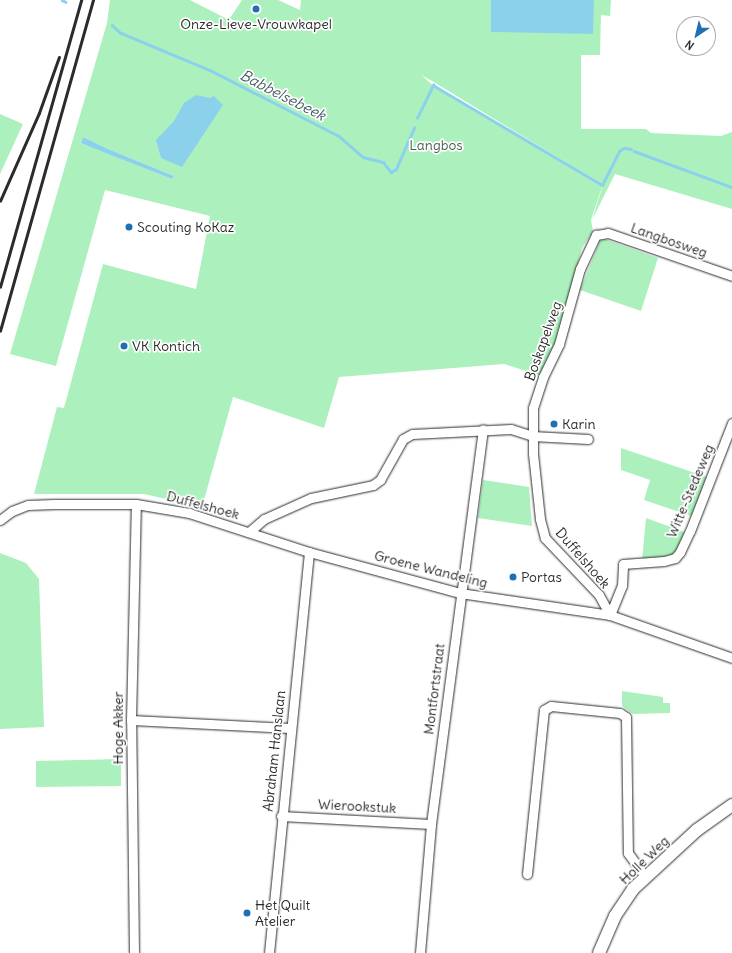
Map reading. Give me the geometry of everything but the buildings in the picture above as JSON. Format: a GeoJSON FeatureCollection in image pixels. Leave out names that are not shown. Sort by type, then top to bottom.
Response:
{"type":"FeatureCollection","features":[{"type":"Feature","properties":{"kind":"street","name":"Langbosweg"},"geometry":{"type":"LineString","coordinates":[[596,235],[608,233],[732,276]]}},
{"type":"Feature","properties":{"kind":"street","name":"Boskapelweg"},"geometry":{"type":"LineString","coordinates":[[532,436],[533,408],[543,377],[559,344],[583,263],[596,235]]}},
{"type":"Feature","properties":{"kind":"street","name":"Witte-Stedeweg"},"geometry":{"type":"LineString","coordinates":[[610,616],[622,586],[623,564],[664,562],[675,558],[680,552],[708,489],[732,423]]}},
{"type":"Feature","properties":{"kind":"street","name":"Duffelshoek"},"geometry":{"type":"LineString","coordinates":[[0,520],[12,511],[28,505],[136,504],[189,513],[249,532],[264,519],[311,498],[372,485],[380,480],[403,439],[412,434],[483,429],[511,429],[532,436],[588,439]]}},
{"type":"Feature","properties":{"kind":"street","name":"Montfortstraat"},"geometry":{"type":"LineString","coordinates":[[420,953],[431,824],[460,593],[483,429]]}},
{"type":"Feature","properties":{"kind":"street","name":"Duffelshoek"},"geometry":{"type":"LineString","coordinates":[[532,436],[540,519],[545,538],[599,595],[610,616]]}},
{"type":"Feature","properties":{"kind":"street","name":"Hoge Akker"},"geometry":{"type":"LineString","coordinates":[[134,953],[131,720],[136,504]]}},
{"type":"Feature","properties":{"kind":"street","name":"Groene Wandeling"},"geometry":{"type":"LineString","coordinates":[[249,532],[309,552],[460,593],[610,616]]}},
{"type":"Feature","properties":{"kind":"street","name":"Abraham Hanslaan"},"geometry":{"type":"LineString","coordinates":[[269,953],[281,816],[309,552]]}},
{"type":"Feature","properties":{"kind":"street"},"geometry":{"type":"LineString","coordinates":[[610,616],[732,658]]}},
{"type":"Feature","properties":{"kind":"street"},"geometry":{"type":"LineString","coordinates":[[527,874],[544,710],[551,706],[620,713],[626,717],[628,850],[632,862],[645,876]]}},
{"type":"Feature","properties":{"kind":"street"},"geometry":{"type":"LineString","coordinates":[[131,720],[290,728]]}},
{"type":"Feature","properties":{"kind":"street","name":"Holle Weg"},"geometry":{"type":"LineString","coordinates":[[599,953],[620,907],[645,876],[697,830],[731,807]]}},
{"type":"Feature","properties":{"kind":"street","name":"Wierookstuk"},"geometry":{"type":"LineString","coordinates":[[281,816],[431,824]]}},
{"type":"Feature","properties":{"kind":"green space","name":"Langbos"},"geometry":{"type":"Polygon","coordinates":[[[110,0],[190,0],[237,24],[230,18],[242,0],[278,0],[300,10],[301,0],[611,0],[610,16],[601,15],[600,55],[581,55],[581,129],[646,129],[651,133],[721,136],[732,132],[732,209],[615,174],[592,220],[603,185],[421,75],[435,87],[602,187],[591,220],[593,231],[582,248],[556,343],[542,376],[504,364],[339,377],[324,428],[233,397],[202,507],[144,494],[34,494],[57,407],[64,408],[103,264],[196,289],[210,216],[105,190],[56,366],[10,354],[107,23],[110,0]],[[83,137],[81,143],[172,179],[174,176],[83,137]]]}},
{"type":"Feature","properties":{"kind":"green space"},"geometry":{"type":"Polygon","coordinates":[[[0,114],[23,124],[0,174],[0,114]]]}},
{"type":"Feature","properties":{"kind":"green space"},"geometry":{"type":"Polygon","coordinates":[[[604,239],[658,258],[641,311],[580,290],[600,241],[604,239]]]}},
{"type":"Feature","properties":{"kind":"green space"},"geometry":{"type":"Polygon","coordinates":[[[621,448],[710,478],[694,517],[644,500],[650,480],[621,470],[621,448]]]}},
{"type":"Feature","properties":{"kind":"green space"},"geometry":{"type":"Polygon","coordinates":[[[483,480],[529,487],[532,526],[478,518],[483,480]]]}},
{"type":"Feature","properties":{"kind":"green space"},"geometry":{"type":"Polygon","coordinates":[[[646,518],[687,533],[674,555],[642,561],[646,518]]]}},
{"type":"Feature","properties":{"kind":"green space"},"geometry":{"type":"Polygon","coordinates":[[[0,553],[26,563],[39,579],[44,727],[0,729],[0,553]]]}},
{"type":"Feature","properties":{"kind":"green space"},"geometry":{"type":"Polygon","coordinates":[[[622,691],[663,697],[663,703],[670,703],[670,713],[633,714],[622,706],[622,691]]]}},
{"type":"Feature","properties":{"kind":"green space"},"geometry":{"type":"Polygon","coordinates":[[[121,759],[121,786],[36,787],[36,761],[121,759]]]}},
{"type":"Feature","properties":{"kind":"water"},"geometry":{"type":"Polygon","coordinates":[[[491,0],[594,0],[593,34],[491,32],[491,0]]]}},
{"type":"Feature","properties":{"kind":"water"},"geometry":{"type":"Polygon","coordinates":[[[196,95],[210,98],[214,96],[223,105],[182,167],[161,158],[156,140],[174,121],[184,103],[196,95]]]}},
{"type":"Feature","properties":{"kind":"water"},"geometry":{"type":"Polygon","coordinates":[[[83,137],[174,176],[172,179],[81,143],[83,137]]]}},
{"type":"Feature","properties":{"kind":"waterway","name":"Babbelsebeek"},"geometry":{"type":"LineString","coordinates":[[62,0],[66,2]]}},
{"type":"Feature","properties":{"kind":"waterway","name":"Babbelsebeek"},"geometry":{"type":"LineString","coordinates":[[112,25],[121,33],[210,70],[339,136],[363,157],[383,162],[391,172],[396,169],[414,128]]}},
{"type":"Feature","properties":{"kind":"waterway","name":"Babbelsebeek"},"geometry":{"type":"LineString","coordinates":[[417,118],[433,85],[602,185],[619,151],[624,148],[631,149]]}},
{"type":"Feature","properties":{"kind":"waterway","name":"Babbelsebeek"},"geometry":{"type":"LineString","coordinates":[[634,151],[732,187]]}},
{"type":"Feature","properties":{"kind":"railway"},"geometry":{"type":"LineString","coordinates":[[0,287],[81,0]]}},
{"type":"Feature","properties":{"kind":"railway"},"geometry":{"type":"LineString","coordinates":[[0,331],[93,0]]}},
{"type":"Feature","properties":{"kind":"railway"},"geometry":{"type":"LineString","coordinates":[[0,201],[39,113],[59,57]]}},
{"type":"Feature","properties":{"kind":"place","name":"Onze-Lieve-Vrouwkapel"},"geometry":{"type":"Point","coordinates":[256,9]}},
{"type":"Feature","properties":{"kind":"place","name":"Scouting KoKaz"},"geometry":{"type":"Point","coordinates":[129,227]}},
{"type":"Feature","properties":{"kind":"place","name":"VK Kontich"},"geometry":{"type":"Point","coordinates":[124,346]}},
{"type":"Feature","properties":{"kind":"place","name":"Karin"},"geometry":{"type":"Point","coordinates":[554,424]}},
{"type":"Feature","properties":{"kind":"place","name":"Portas"},"geometry":{"type":"Point","coordinates":[513,577]}},
{"type":"Feature","properties":{"kind":"place","name":"Het Quilt Atelier"},"geometry":{"type":"Point","coordinates":[247,913]}}]}
